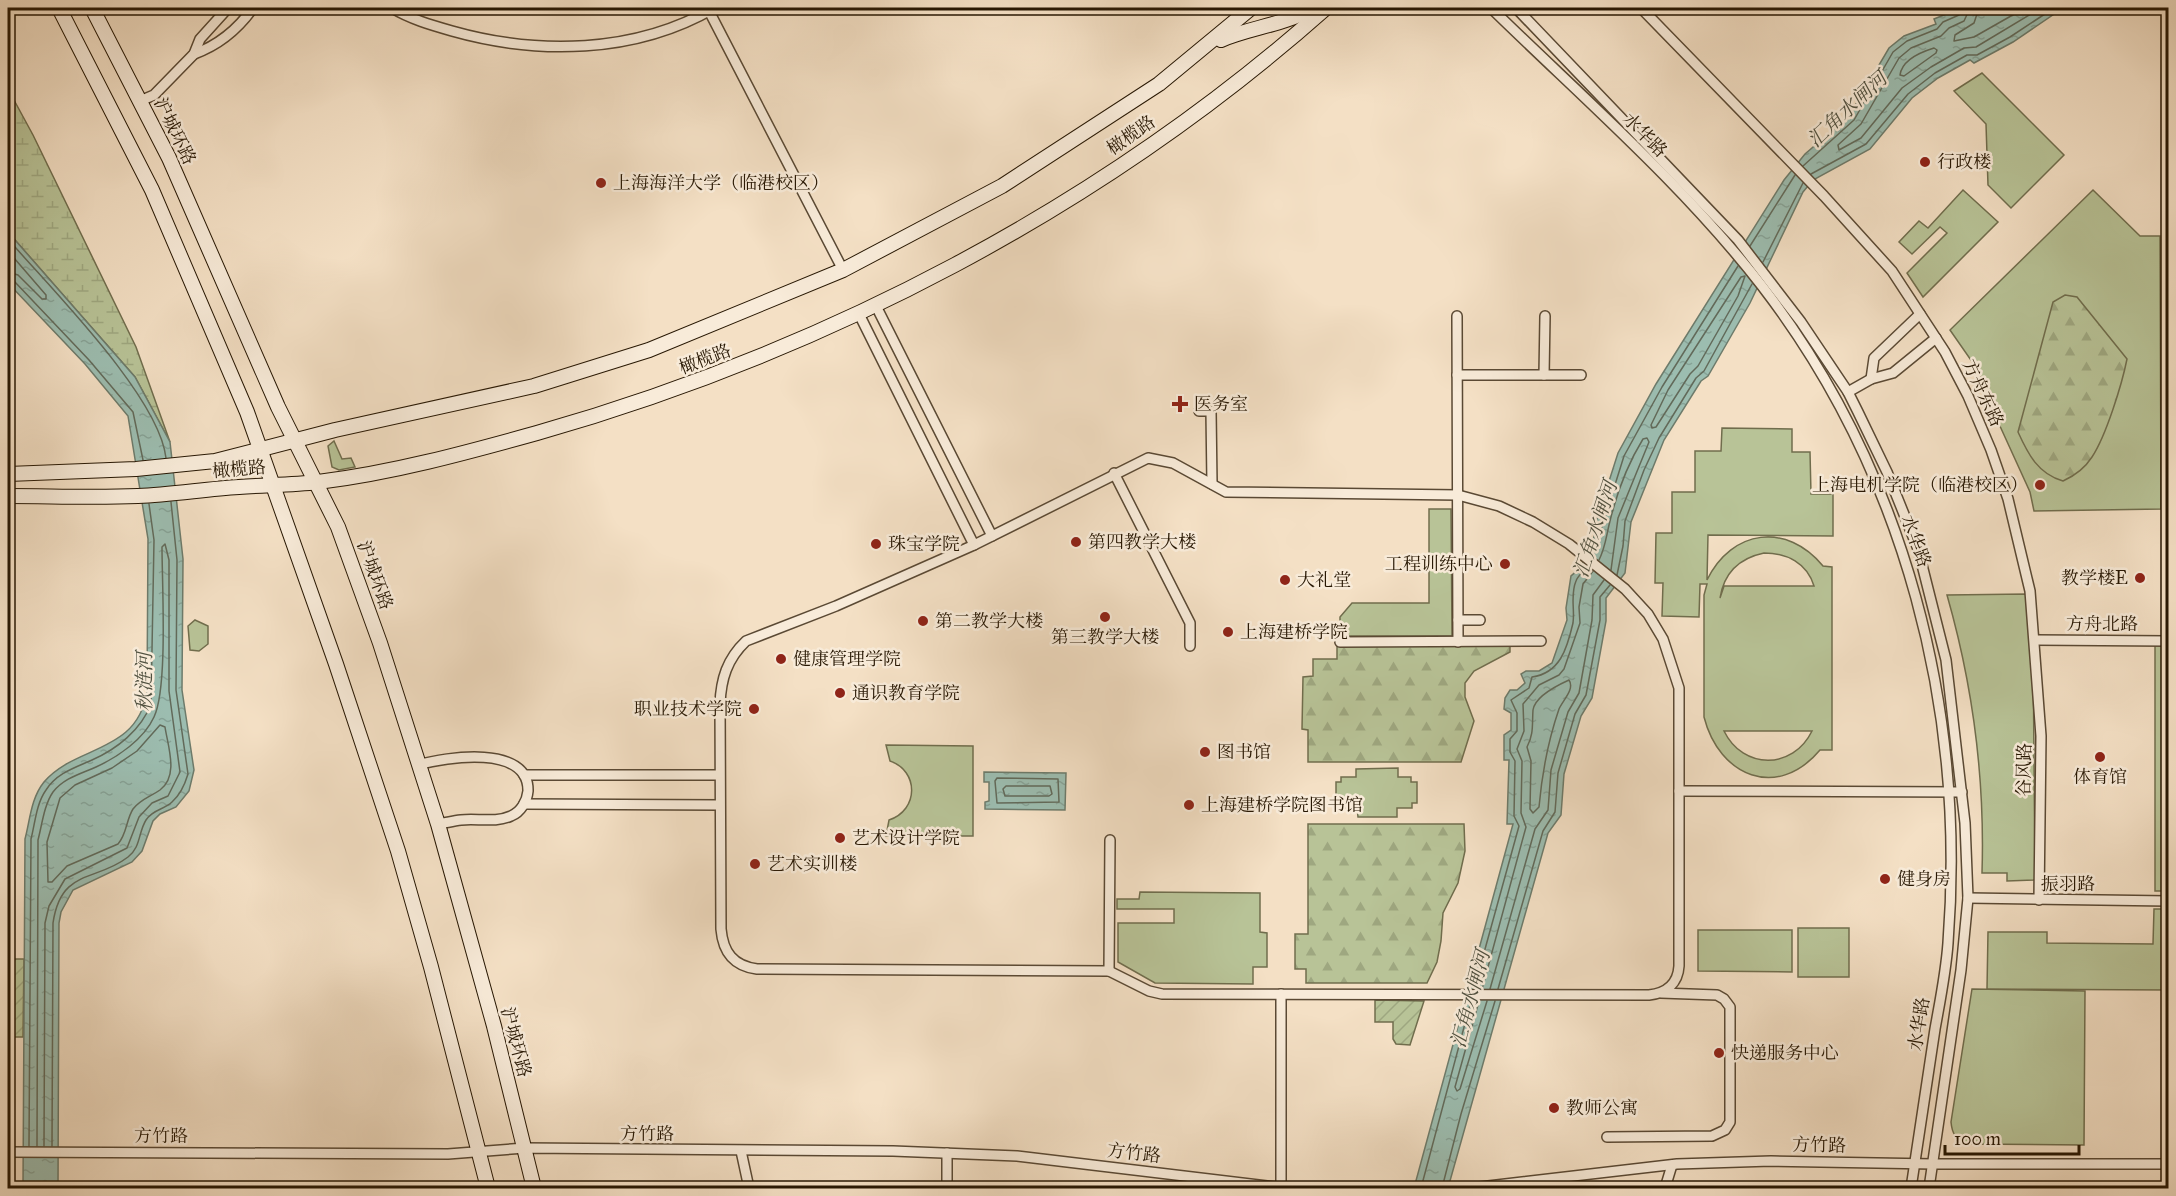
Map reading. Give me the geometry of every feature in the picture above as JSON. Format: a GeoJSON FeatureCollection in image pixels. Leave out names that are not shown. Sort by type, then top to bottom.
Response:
{"type":"FeatureCollection","features":[{"type":"Feature","properties":{"kind":"main road"},"geometry":{"type":"LineString","coordinates":[[59,8],[152,190],[243,401],[336,664],[398,851],[481,1153],[488,1188]]}},
{"type":"Feature","properties":{"kind":"main road","name":"沪城环路"},"geometry":{"type":"LineString","coordinates":[[92,8],[141,101],[294,441],[338,527],[380,643],[438,824],[534,1188]]}},
{"type":"Feature","properties":{"kind":"main road","name":"橄榄路"},"geometry":{"type":"LineString","coordinates":[[8,474],[136,469],[215,460],[534,386],[588,371],[734,317],[843,270],[1002,186],[1159,84],[1251,8]]}},
{"type":"Feature","properties":{"kind":"main road"},"geometry":{"type":"LineString","coordinates":[[1208,45],[1245,30],[1287,21],[1313,8]]}},
{"type":"Feature","properties":{"kind":"main road","name":"橄榄路"},"geometry":{"type":"LineString","coordinates":[[8,495],[139,496],[316,482],[447,457],[604,414],[765,355],[953,266],[1034,220],[1125,162],[1256,67],[1326,8]]}},
{"type":"Feature","properties":{"kind":"street"},"geometry":{"type":"LineString","coordinates":[[141,101],[154,95],[194,54],[200,39],[228,8]]}},
{"type":"Feature","properties":{"kind":"street"},"geometry":{"type":"LineString","coordinates":[[194,54],[211,48],[226,37],[253,8]]}},
{"type":"Feature","properties":{"kind":"street"},"geometry":{"type":"LineString","coordinates":[[392,8],[430,25],[488,41],[556,48],[609,43],[640,36],[712,9],[843,270]]}},
{"type":"Feature","properties":{"kind":"street","name":"水华路"},"geometry":{"type":"LineString","coordinates":[[1491,8],[1611,124],[1732,249],[1763,287],[1822,375],[1847,421],[1875,477],[1904,551],[1924,620],[1932,661],[1948,790],[1951,891],[1948,947],[1911,1188]]}},
{"type":"Feature","properties":{"kind":"street","name":"水华路"},"geometry":{"type":"LineString","coordinates":[[1516,8],[1738,240],[1768,277],[1848,392],[1887,472],[1927,578],[1946,660],[1962,792],[1968,898],[1961,970],[1929,1188]]}},
{"type":"Feature","properties":{"kind":"street","name":"方舟东路"},"geometry":{"type":"LineString","coordinates":[[1641,8],[1824,196],[1892,271],[1936,338],[1968,396],[1991,450],[2008,499],[2030,591],[2036,640]]}},
{"type":"Feature","properties":{"kind":"street"},"geometry":{"type":"LineString","coordinates":[[874,304],[992,536]]}},
{"type":"Feature","properties":{"kind":"street"},"geometry":{"type":"LineString","coordinates":[[858,312],[974,545]]}},
{"type":"Feature","properties":{"kind":"street"},"geometry":{"type":"LineString","coordinates":[[1871,379],[1874,358],[1920,314]]}},
{"type":"Feature","properties":{"kind":"street"},"geometry":{"type":"LineString","coordinates":[[1457,316],[1458,642]]}},
{"type":"Feature","properties":{"kind":"street"},"geometry":{"type":"LineString","coordinates":[[1544,375],[1545,316]]}},
{"type":"Feature","properties":{"kind":"street"},"geometry":{"type":"LineString","coordinates":[[1848,392],[1871,379],[1893,373],[1936,338]]}},
{"type":"Feature","properties":{"kind":"street"},"geometry":{"type":"LineString","coordinates":[[1457,375],[1581,375]]}},
{"type":"Feature","properties":{"kind":"street"},"geometry":{"type":"LineString","coordinates":[[1199,411],[1211,411],[1212,484]]}},
{"type":"Feature","properties":{"kind":"street"},"geometry":{"type":"LineString","coordinates":[[1607,1137],[1712,1136],[1725,1130],[1730,1122],[1730,1007],[1724,999],[1717,995],[1661,993],[1155,993],[1109,972],[756,969],[739,965],[725,950],[722,941],[719,805],[721,687],[730,659],[746,641],[836,606],[974,545],[1148,458],[1158,458],[1173,463],[1226,492],[1458,495],[1499,506],[1533,522],[1577,551],[1625,589],[1648,614],[1663,639],[1675,673],[1678,688],[1678,973],[1673,984],[1661,993]]}},
{"type":"Feature","properties":{"kind":"street"},"geometry":{"type":"LineString","coordinates":[[1114,473],[1190,623],[1190,646]]}},
{"type":"Feature","properties":{"kind":"street"},"geometry":{"type":"LineString","coordinates":[[944,482],[960,474]]}},
{"type":"Feature","properties":{"kind":"street"},"geometry":{"type":"LineString","coordinates":[[1458,620],[1480,620]]}},
{"type":"Feature","properties":{"kind":"street","name":"方舟北路"},"geometry":{"type":"LineString","coordinates":[[2036,640],[2169,641]]}},
{"type":"Feature","properties":{"kind":"street","name":"谷风路"},"geometry":{"type":"LineString","coordinates":[[2036,640],[2041,736],[2039,900]]}},
{"type":"Feature","properties":{"kind":"street"},"geometry":{"type":"LineString","coordinates":[[1340,642],[1541,641]]}},
{"type":"Feature","properties":{"kind":"street"},"geometry":{"type":"LineString","coordinates":[[418,765],[437,760],[497,758],[512,763],[524,775],[528,789],[524,804],[511,816],[502,819],[461,820],[438,824]]}},
{"type":"Feature","properties":{"kind":"street"},"geometry":{"type":"LineString","coordinates":[[524,775],[719,775]]}},
{"type":"Feature","properties":{"kind":"street"},"geometry":{"type":"LineString","coordinates":[[1679,791],[1913,793],[1948,790],[1962,792]]}},
{"type":"Feature","properties":{"kind":"street"},"geometry":{"type":"LineString","coordinates":[[524,804],[719,805]]}},
{"type":"Feature","properties":{"kind":"street"},"geometry":{"type":"LineString","coordinates":[[1109,972],[1110,840]]}},
{"type":"Feature","properties":{"kind":"street","name":"振羽路"},"geometry":{"type":"LineString","coordinates":[[1968,898],[2169,901]]}},
{"type":"Feature","properties":{"kind":"street"},"geometry":{"type":"LineString","coordinates":[[1281,994],[1283,1188]]}},
{"type":"Feature","properties":{"kind":"street","name":"方竹路"},"geometry":{"type":"LineString","coordinates":[[12,1152],[481,1153],[525,1148],[947,1153],[1017,1156],[1283,1188]]}},
{"type":"Feature","properties":{"kind":"street"},"geometry":{"type":"LineString","coordinates":[[741,1151],[749,1188]]}},
{"type":"Feature","properties":{"kind":"street"},"geometry":{"type":"LineString","coordinates":[[947,1153],[947,1188]]}},
{"type":"Feature","properties":{"kind":"street","name":"方竹路"},"geometry":{"type":"LineString","coordinates":[[1471,1188],[1672,1165],[1771,1161],[2169,1164]]}},
{"type":"Feature","properties":{"kind":"street"},"geometry":{"type":"LineString","coordinates":[[1665,1188],[1672,1165]]}},
{"type":"Feature","properties":{"kind":"green space"},"geometry":{"type":"Polygon","coordinates":[[[1982,73],[2064,155],[2011,208],[1988,185],[1986,124],[1954,91],[1982,73]]]}},
{"type":"Feature","properties":{"kind":"green space"},"geometry":{"type":"Polygon","coordinates":[[[8,89],[33,135],[136,347],[170,442],[135,377],[8,232],[8,89]]]}},
{"type":"Feature","properties":{"kind":"green space"},"geometry":{"type":"Polygon","coordinates":[[[1963,190],[1998,222],[1923,297],[1907,273],[1947,233],[1940,227],[1912,254],[1899,242],[1919,221],[1928,228],[1963,190]]]}},
{"type":"Feature","properties":{"kind":"green space"},"geometry":{"type":"Polygon","coordinates":[[[2093,190],[2140,236],[2160,236],[2161,509],[2034,511],[2030,492],[1989,402],[1980,373],[1950,330],[2093,190]]]}},
{"type":"Feature","properties":{"kind":"green space"},"geometry":{"type":"Polygon","coordinates":[[[2065,295],[2077,297],[2127,359],[2113,410],[2097,448],[2083,468],[2063,481],[2054,478],[2040,468],[2018,432],[2053,302],[2065,295]]]}},
{"type":"Feature","properties":{"kind":"green space"},"geometry":{"type":"Polygon","coordinates":[[[1722,428],[1792,429],[1792,452],[1810,452],[1811,494],[1833,494],[1833,536],[1708,535],[1707,580],[1718,563],[1731,550],[1761,537],[1793,542],[1809,552],[1823,566],[1832,567],[1832,750],[1820,750],[1803,766],[1786,775],[1768,778],[1751,775],[1736,767],[1722,754],[1712,737],[1704,717],[1704,595],[1707,584],[1700,584],[1699,617],[1662,616],[1663,583],[1655,583],[1656,533],[1672,533],[1672,492],[1695,492],[1695,451],[1721,451],[1722,428]],[[1764,553],[1741,563],[1729,574],[1722,589],[1720,598],[1724,586],[1814,586],[1806,571],[1795,561],[1781,555],[1764,553]],[[1724,731],[1732,744],[1743,753],[1768,760],[1793,753],[1804,744],[1812,731],[1724,731]]]}},
{"type":"Feature","properties":{"kind":"green space"},"geometry":{"type":"Polygon","coordinates":[[[334,441],[342,459],[351,458],[355,467],[339,470],[332,467],[328,446],[334,441]]]}},
{"type":"Feature","properties":{"kind":"green space"},"geometry":{"type":"Polygon","coordinates":[[[1429,509],[1451,509],[1452,636],[1340,636],[1340,617],[1352,603],[1429,603],[1429,509]]]}},
{"type":"Feature","properties":{"kind":"green space"},"geometry":{"type":"Polygon","coordinates":[[[2027,594],[2033,639],[2035,880],[2007,881],[2007,873],[1982,873],[1981,802],[1975,732],[1964,663],[1947,595],[2027,594]]]}},
{"type":"Feature","properties":{"kind":"green space"},"geometry":{"type":"Polygon","coordinates":[[[195,620],[208,626],[208,644],[199,651],[190,650],[188,626],[195,620]]]}},
{"type":"Feature","properties":{"kind":"green space"},"geometry":{"type":"Polygon","coordinates":[[[1337,645],[1510,645],[1510,652],[1474,671],[1465,683],[1465,697],[1474,721],[1461,762],[1308,762],[1308,730],[1302,729],[1303,677],[1313,676],[1313,659],[1337,659],[1337,645]]]}},
{"type":"Feature","properties":{"kind":"green space"},"geometry":{"type":"Polygon","coordinates":[[[2155,645],[2168,645],[2168,891],[2155,891],[2155,645]]]}},
{"type":"Feature","properties":{"kind":"green space"},"geometry":{"type":"Polygon","coordinates":[[[886,745],[973,746],[973,836],[886,836],[889,820],[906,808],[912,790],[906,773],[900,766],[890,761],[886,745]]]}},
{"type":"Feature","properties":{"kind":"green space"},"geometry":{"type":"Polygon","coordinates":[[[1398,768],[1398,777],[1411,777],[1411,782],[1417,782],[1417,803],[1412,803],[1412,808],[1397,808],[1397,817],[1358,817],[1357,808],[1341,808],[1341,803],[1336,803],[1336,782],[1341,782],[1341,777],[1356,777],[1356,769],[1398,768]]]}},
{"type":"Feature","properties":{"kind":"green space"},"geometry":{"type":"Polygon","coordinates":[[[1308,824],[1464,824],[1465,851],[1458,883],[1443,913],[1437,962],[1427,983],[1306,983],[1306,969],[1295,969],[1295,934],[1308,934],[1308,824]]]}},
{"type":"Feature","properties":{"kind":"green space"},"geometry":{"type":"Polygon","coordinates":[[[1140,892],[1260,893],[1260,932],[1267,933],[1267,967],[1253,967],[1253,984],[1155,983],[1118,962],[1118,923],[1174,923],[1174,909],[1117,909],[1117,899],[1139,899],[1140,892]]]}},
{"type":"Feature","properties":{"kind":"green space"},"geometry":{"type":"Polygon","coordinates":[[[2154,909],[2168,909],[2168,990],[1987,989],[1988,932],[2047,932],[2047,943],[2153,944],[2154,909]]]}},
{"type":"Feature","properties":{"kind":"green space"},"geometry":{"type":"Polygon","coordinates":[[[1798,928],[1849,928],[1849,977],[1798,977],[1798,928]]]}},
{"type":"Feature","properties":{"kind":"green space"},"geometry":{"type":"Polygon","coordinates":[[[1698,930],[1792,930],[1792,972],[1698,971],[1698,930]]]}},
{"type":"Feature","properties":{"kind":"green space"},"geometry":{"type":"Polygon","coordinates":[[[8,959],[24,959],[23,1037],[8,1037],[8,959]]]}},
{"type":"Feature","properties":{"kind":"green space"},"geometry":{"type":"Polygon","coordinates":[[[1972,989],[2085,991],[2084,1145],[1966,1144],[1955,1136],[1951,1122],[1972,989]]]}},
{"type":"Feature","properties":{"kind":"green space"},"geometry":{"type":"Polygon","coordinates":[[[1375,1000],[1424,1001],[1410,1045],[1396,1044],[1393,1039],[1393,1022],[1375,1022],[1375,1000]]]}},
{"type":"Feature","properties":{"kind":"water","name":"汇角水闸河"},"geometry":{"type":"Polygon","coordinates":[[[1961,8],[2063,8],[2013,42],[1974,63],[1970,60],[1938,78],[1912,98],[1870,149],[1813,180],[1803,192],[1750,303],[1708,376],[1701,381],[1664,440],[1631,522],[1625,573],[1606,598],[1606,621],[1592,698],[1581,716],[1564,774],[1561,815],[1548,833],[1448,1188],[1414,1188],[1513,824],[1507,824],[1509,760],[1504,760],[1504,735],[1511,730],[1511,713],[1504,709],[1505,698],[1510,690],[1517,690],[1525,683],[1521,674],[1526,671],[1539,671],[1552,663],[1567,620],[1566,608],[1571,576],[1580,568],[1593,543],[1596,522],[1618,453],[1656,384],[1784,180],[1805,154],[1849,116],[1889,48],[1904,36],[1936,24],[1934,19],[1961,8]]]}},
{"type":"Feature","properties":{"kind":"water"},"geometry":{"type":"Polygon","coordinates":[[[8,232],[135,377],[170,442],[183,559],[182,690],[194,770],[189,791],[176,807],[160,814],[153,821],[142,851],[132,862],[73,890],[61,912],[59,923],[58,1188],[23,1188],[25,839],[34,802],[44,782],[57,770],[72,761],[118,738],[131,727],[141,712],[147,692],[148,539],[128,416],[85,364],[8,283],[8,232]]]}},
{"type":"Feature","properties":{"kind":"water"},"geometry":{"type":"Polygon","coordinates":[[[984,772],[1066,773],[1065,810],[985,809],[985,802],[989,801],[989,782],[984,782],[984,772]]]}},
{"type":"Feature","properties":{"kind":"place","name":"行政楼"},"geometry":{"type":"Point","coordinates":[1925,162]}},
{"type":"Feature","properties":{"kind":"place","name":"上海海洋大学（临港校区）"},"geometry":{"type":"Point","coordinates":[601,183]}},
{"type":"Feature","properties":{"kind":"place","name":"医务室"},"geometry":{"type":"Point","coordinates":[1180,404]}},
{"type":"Feature","properties":{"kind":"place","name":"上海电机学院（临港校区）"},"geometry":{"type":"Point","coordinates":[2040,485]}},
{"type":"Feature","properties":{"kind":"place","name":"第四教学大楼"},"geometry":{"type":"Point","coordinates":[1076,542]}},
{"type":"Feature","properties":{"kind":"place","name":"珠宝学院"},"geometry":{"type":"Point","coordinates":[876,544]}},
{"type":"Feature","properties":{"kind":"place","name":"工程训练中心"},"geometry":{"type":"Point","coordinates":[1505,564]}},
{"type":"Feature","properties":{"kind":"place","name":"教学楼E"},"geometry":{"type":"Point","coordinates":[2140,578]}},
{"type":"Feature","properties":{"kind":"place","name":"大礼堂"},"geometry":{"type":"Point","coordinates":[1285,580]}},
{"type":"Feature","properties":{"kind":"place","name":"第三教学大楼"},"geometry":{"type":"Point","coordinates":[1105,617]}},
{"type":"Feature","properties":{"kind":"place","name":"第二教学大楼"},"geometry":{"type":"Point","coordinates":[923,621]}},
{"type":"Feature","properties":{"kind":"place","name":"上海建桥学院"},"geometry":{"type":"Point","coordinates":[1228,632]}},
{"type":"Feature","properties":{"kind":"place","name":"健康管理学院"},"geometry":{"type":"Point","coordinates":[781,659]}},
{"type":"Feature","properties":{"kind":"place","name":"通识教育学院"},"geometry":{"type":"Point","coordinates":[840,693]}},
{"type":"Feature","properties":{"kind":"place","name":"职业技术学院"},"geometry":{"type":"Point","coordinates":[754,709]}},
{"type":"Feature","properties":{"kind":"place","name":"图书馆"},"geometry":{"type":"Point","coordinates":[1205,752]}},
{"type":"Feature","properties":{"kind":"place","name":"体育馆"},"geometry":{"type":"Point","coordinates":[2100,757]}},
{"type":"Feature","properties":{"kind":"place","name":"上海建桥学院图书馆"},"geometry":{"type":"Point","coordinates":[1189,805]}},
{"type":"Feature","properties":{"kind":"place","name":"艺术设计学院"},"geometry":{"type":"Point","coordinates":[840,838]}},
{"type":"Feature","properties":{"kind":"place","name":"艺术实训楼"},"geometry":{"type":"Point","coordinates":[755,864]}},
{"type":"Feature","properties":{"kind":"place","name":"健身房"},"geometry":{"type":"Point","coordinates":[1885,879]}},
{"type":"Feature","properties":{"kind":"place","name":"快递服务中心"},"geometry":{"type":"Point","coordinates":[1719,1053]}},
{"type":"Feature","properties":{"kind":"place","name":"教师公寓"},"geometry":{"type":"Point","coordinates":[1554,1108]}},
{"type":"Feature","properties":{"kind":"water label","name":"秋涟河"},"geometry":{"type":"Point","coordinates":[144,682]}}]}
